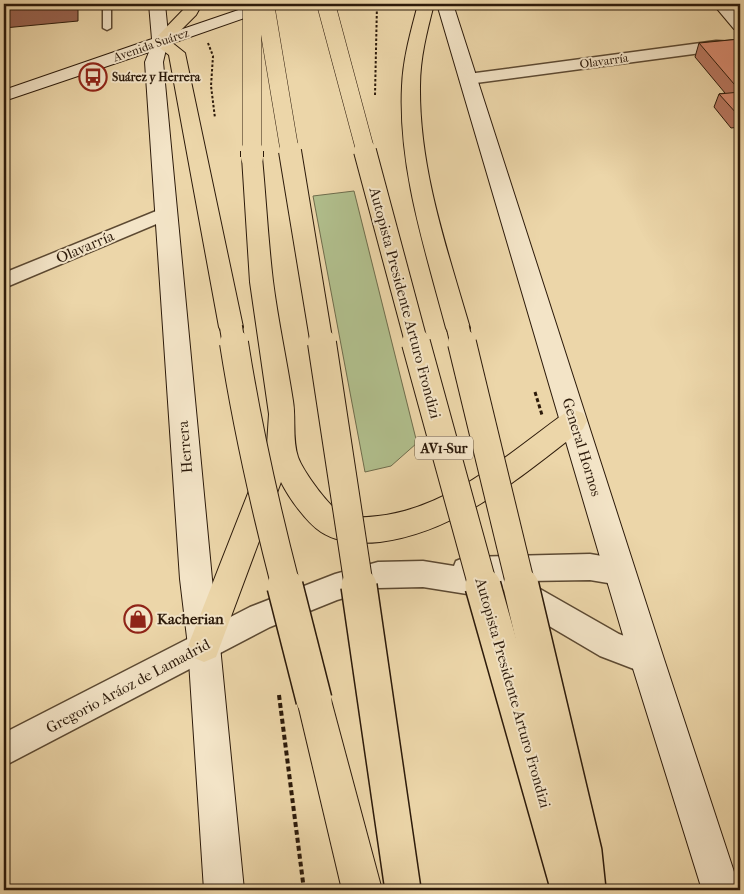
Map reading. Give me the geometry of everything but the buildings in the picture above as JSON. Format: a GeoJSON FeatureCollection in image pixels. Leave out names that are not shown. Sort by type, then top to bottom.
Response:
{"type":"FeatureCollection","features":[{"type":"Feature","properties":{"kind":"highway"},"geometry":{"type":"LineString","coordinates":[[194,4],[190,12],[160,42],[177,53],[256,469],[362,890]]}},
{"type":"Feature","properties":{"kind":"highway"},"geometry":{"type":"LineString","coordinates":[[252,4],[252,157],[262,282],[282,414],[281,445],[284,460],[304,496],[333,524],[354,530],[390,530],[425,520],[468,498],[574,421]]}},
{"type":"Feature","properties":{"kind":"highway"},"geometry":{"type":"LineString","coordinates":[[265,4],[336,429],[403,890]]}},
{"type":"Feature","properties":{"kind":"highway","name":"Autopista Presidente Arturo Frondizi"},"geometry":{"type":"LineString","coordinates":[[326,4],[450,470],[569,890]]}},
{"type":"Feature","properties":{"kind":"highway"},"geometry":{"type":"LineString","coordinates":[[426,4],[415,39],[410,73],[409,100],[414,154],[426,210],[502,502],[582,843],[588,890]]}},
{"type":"Feature","properties":{"kind":"highway"},"geometry":{"type":"LineString","coordinates":[[204,646],[281,445]]}},
{"type":"Feature","properties":{"kind":"street","name":"Herrera"},"geometry":{"type":"LineString","coordinates":[[157,4],[160,42],[154,62],[196,579],[204,646],[224,890]]}},
{"type":"Feature","properties":{"kind":"street","name":"Avenida Suárez"},"geometry":{"type":"LineString","coordinates":[[4,96],[270,4]]}},
{"type":"Feature","properties":{"kind":"street","name":"General Hornos"},"geometry":{"type":"LineString","coordinates":[[446,4],[647,659],[722,890]]}},
{"type":"Feature","properties":{"kind":"street"},"geometry":{"type":"LineString","coordinates":[[721,4],[740,26]]}},
{"type":"Feature","properties":{"kind":"street","name":"Olavarría"},"geometry":{"type":"LineString","coordinates":[[468,80],[716,46],[740,46]]}},
{"type":"Feature","properties":{"kind":"street","name":"Olavarría"},"geometry":{"type":"LineString","coordinates":[[4,281],[166,213]]}},
{"type":"Feature","properties":{"kind":"street","name":"Gregorio Aráoz de Lamadrid"},"geometry":{"type":"LineString","coordinates":[[4,750],[260,617],[354,581],[378,575],[423,574],[495,568],[590,568],[620,572]]}},
{"type":"Feature","properties":{"kind":"street","name":"Gregorio Aráoz de Lamadrid"},"geometry":{"type":"LineString","coordinates":[[423,574],[509,588],[540,603],[611,646],[647,659]]}},
{"type":"Feature","properties":{"kind":"lane"},"geometry":{"type":"LineString","coordinates":[[107,4],[107,28]]}},
{"type":"Feature","properties":{"kind":"path"},"geometry":{"type":"LineString","coordinates":[[375,95],[376,4]]}},
{"type":"Feature","properties":{"kind":"path"},"geometry":{"type":"LineString","coordinates":[[278,687],[304,890]]}},
{"type":"Feature","properties":{"kind":"green space"},"geometry":{"type":"Polygon","coordinates":[[[354,191],[417,443],[391,466],[365,472],[313,196],[354,191]]]}},
{"type":"Feature","properties":{"kind":"place","name":"Suárez y Herrera"},"geometry":{"type":"Point","coordinates":[93,77]}},
{"type":"Feature","properties":{"kind":"place","name":"Kacherian"},"geometry":{"type":"Point","coordinates":[138,619]}}]}
